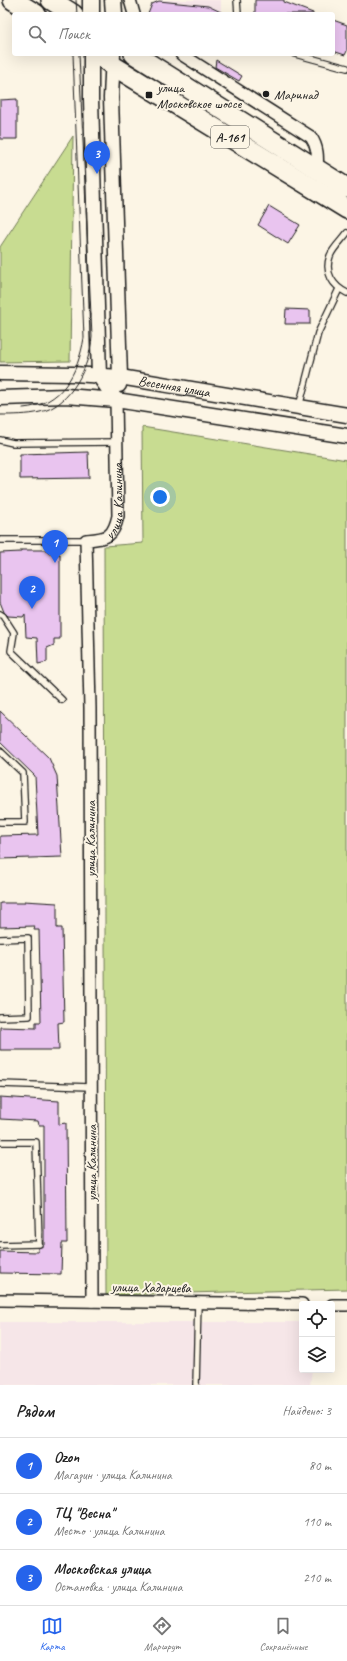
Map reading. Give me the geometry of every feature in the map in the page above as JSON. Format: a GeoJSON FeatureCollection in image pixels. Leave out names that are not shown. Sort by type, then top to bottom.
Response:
{"type":"FeatureCollection","features":[{"type":"Feature","properties":{"kind":"highway"},"geometry":{"type":"LineString","coordinates":[[13,0],[33,12]]}},
{"type":"Feature","properties":{"kind":"highway"},"geometry":{"type":"LineString","coordinates":[[51,0],[70,12]]}},
{"type":"Feature","properties":{"kind":"highway","name":"А-161"},"geometry":{"type":"LineString","coordinates":[[102,56],[113,60],[347,209]]}},
{"type":"Feature","properties":{"kind":"highway","name":"А-161"},"geometry":{"type":"LineString","coordinates":[[137,56],[347,188]]}},
{"type":"Feature","properties":{"kind":"main road"},"geometry":{"type":"LineString","coordinates":[[91,0],[91,12]]}},
{"type":"Feature","properties":{"kind":"main road"},"geometry":{"type":"LineString","coordinates":[[113,0],[114,12]]}},
{"type":"Feature","properties":{"kind":"street"},"geometry":{"type":"LineString","coordinates":[[130,0],[133,12]]}},
{"type":"Feature","properties":{"kind":"street"},"geometry":{"type":"LineString","coordinates":[[91,56],[91,107],[99,376],[116,400]]}},
{"type":"Feature","properties":{"kind":"street"},"geometry":{"type":"LineString","coordinates":[[185,56],[311,137],[318,155],[317,169]]}},
{"type":"Feature","properties":{"kind":"street","name":"улица Калинина"},"geometry":{"type":"LineString","coordinates":[[92,1301],[90,1087],[90,708],[86,540],[105,538],[115,528],[118,516],[116,400],[120,377],[111,98],[113,60]]}},
{"type":"Feature","properties":{"kind":"street","name":"Весенняя улица"},"geometry":{"type":"LineString","coordinates":[[0,374],[120,377],[347,415]]}},
{"type":"Feature","properties":{"kind":"street","name":"Весенняя улица"},"geometry":{"type":"LineString","coordinates":[[0,398],[66,396],[116,400],[347,436]]}},
{"type":"Feature","properties":{"kind":"street","name":"улица Хадарцева"},"geometry":{"type":"LineString","coordinates":[[0,1300],[299,1304]]}},
{"type":"Feature","properties":{"kind":"street"},"geometry":{"type":"LineString","coordinates":[[335,1304],[347,1305]]}},
{"type":"Feature","properties":{"kind":"lane"},"geometry":{"type":"LineString","coordinates":[[237,0],[238,12]]}},
{"type":"Feature","properties":{"kind":"lane"},"geometry":{"type":"LineString","coordinates":[[302,56],[347,68]]}},
{"type":"Feature","properties":{"kind":"lane"},"geometry":{"type":"LineString","coordinates":[[347,233],[330,256],[329,276],[339,289],[347,294]]}},
{"type":"Feature","properties":{"kind":"lane"},"geometry":{"type":"LineString","coordinates":[[299,407],[318,333],[339,289]]}},
{"type":"Feature","properties":{"kind":"lane"},"geometry":{"type":"LineString","coordinates":[[0,440],[13,443],[117,442]]}},
{"type":"Feature","properties":{"kind":"lane"},"geometry":{"type":"LineString","coordinates":[[0,540],[86,540]]}},
{"type":"Feature","properties":{"kind":"lane"},"geometry":{"type":"LineString","coordinates":[[0,614],[3,616],[14,633],[12,651],[62,700]]}},
{"type":"Feature","properties":{"kind":"lane"},"geometry":{"type":"LineString","coordinates":[[0,751],[23,773],[25,822],[0,822]]}},
{"type":"Feature","properties":{"kind":"lane"},"geometry":{"type":"LineString","coordinates":[[0,939],[28,938],[30,1016],[0,1016]]}},
{"type":"Feature","properties":{"kind":"lane"},"geometry":{"type":"LineString","coordinates":[[0,1084],[90,1087]]}},
{"type":"Feature","properties":{"kind":"lane"},"geometry":{"type":"LineString","coordinates":[[0,1142],[36,1142],[39,1244],[0,1245]]}},
{"type":"Feature","properties":{"kind":"lane"},"geometry":{"type":"LineString","coordinates":[[196,1385],[198,1302]]}},
{"type":"Feature","properties":{"kind":"shaded area"},"geometry":{"type":"Polygon","coordinates":[[[159,0],[221,0],[221,12],[192,12],[159,0]]]}},
{"type":"Feature","properties":{"kind":"shaded area"},"geometry":{"type":"Polygon","coordinates":[[[0,1322],[299,1322],[299,1373],[312,1373],[310,1385],[0,1385],[0,1322]]]}},
{"type":"Feature","properties":{"kind":"green space"},"geometry":{"type":"Polygon","coordinates":[[[73,136],[70,361],[0,362],[0,247],[73,136]]]}},
{"type":"Feature","properties":{"kind":"green space"},"geometry":{"type":"Polygon","coordinates":[[[142,427],[347,460],[347,1289],[106,1295],[104,546],[143,543],[142,427]]]}},
{"type":"Feature","properties":{"kind":"building"},"geometry":{"type":"Polygon","coordinates":[[[255,0],[284,0],[284,2],[310,12],[255,12],[255,0]]]}},
{"type":"Feature","properties":{"kind":"building"},"geometry":{"type":"Polygon","coordinates":[[[159,1],[208,6],[221,12],[149,12],[152,4],[159,1]]]}},
{"type":"Feature","properties":{"kind":"building"},"geometry":{"type":"Polygon","coordinates":[[[335,21],[347,25],[347,51],[345,55],[335,52],[335,21]]]}},
{"type":"Feature","properties":{"kind":"building"},"geometry":{"type":"Polygon","coordinates":[[[216,60],[242,76],[239,81],[215,67],[216,60]]]}},
{"type":"Feature","properties":{"kind":"building"},"geometry":{"type":"Polygon","coordinates":[[[17,99],[17,139],[0,139],[0,100],[17,99]]]}},
{"type":"Feature","properties":{"kind":"building"},"geometry":{"type":"Polygon","coordinates":[[[269,206],[300,225],[288,244],[258,225],[269,206]]]}},
{"type":"Feature","properties":{"kind":"building"},"geometry":{"type":"Polygon","coordinates":[[[286,309],[310,310],[310,324],[285,324],[286,309]]]}},
{"type":"Feature","properties":{"kind":"building"},"geometry":{"type":"Polygon","coordinates":[[[88,452],[89,478],[20,479],[20,454],[88,452]]]}},
{"type":"Feature","properties":{"kind":"building"},"geometry":{"type":"Polygon","coordinates":[[[21,550],[47,550],[49,554],[60,554],[60,639],[54,639],[54,645],[47,648],[47,662],[38,664],[37,638],[26,637],[25,614],[23,617],[8,616],[4,612],[0,602],[0,553],[21,552],[21,550]]]}},
{"type":"Feature","properties":{"kind":"building"},"geometry":{"type":"Polygon","coordinates":[[[0,711],[49,758],[57,776],[62,857],[0,859],[0,836],[38,835],[35,776],[0,742],[0,711]]]}},
{"type":"Feature","properties":{"kind":"building"},"geometry":{"type":"Polygon","coordinates":[[[24,901],[57,903],[57,928],[62,928],[64,1022],[58,1023],[59,1050],[0,1050],[0,1027],[36,1028],[36,1022],[41,1022],[39,930],[34,930],[35,926],[0,927],[0,903],[24,903],[24,901]]]}},
{"type":"Feature","properties":{"kind":"building"},"geometry":{"type":"Polygon","coordinates":[[[0,1097],[59,1101],[59,1124],[66,1123],[67,1243],[62,1243],[61,1274],[0,1273],[0,1251],[38,1252],[38,1248],[44,1245],[44,1125],[39,1125],[38,1121],[0,1119],[0,1097]]]}},
{"type":"Feature","properties":{"kind":"tram line"},"geometry":{"type":"LineString","coordinates":[[76,0],[77,12]]}},
{"type":"Feature","properties":{"kind":"tram line"},"geometry":{"type":"LineString","coordinates":[[23,408],[37,406],[48,401],[58,394],[66,385],[77,363],[84,338],[73,56]]}},
{"type":"Feature","properties":{"kind":"tram line"},"geometry":{"type":"LineString","coordinates":[[0,415],[40,412],[61,402],[77,383],[83,371],[90,348],[92,337],[79,56]]}},
{"type":"Feature","properties":{"kind":"place","name":"Маринад"},"geometry":{"type":"Point","coordinates":[266,94]}},
{"type":"Feature","properties":{"kind":"place","name":"улица Московское шоссе"},"geometry":{"type":"Point","coordinates":[149,95]}},
{"type":"Feature","properties":{"kind":"place","name":"Московская улица"},"geometry":{"type":"Point","coordinates":[97,174]}},
{"type":"Feature","properties":{"kind":"place","name":"Ozon"},"geometry":{"type":"Point","coordinates":[55,563]}},
{"type":"Feature","properties":{"kind":"place","name":"ТЦ \"Весна\""},"geometry":{"type":"Point","coordinates":[32,609]}}]}
